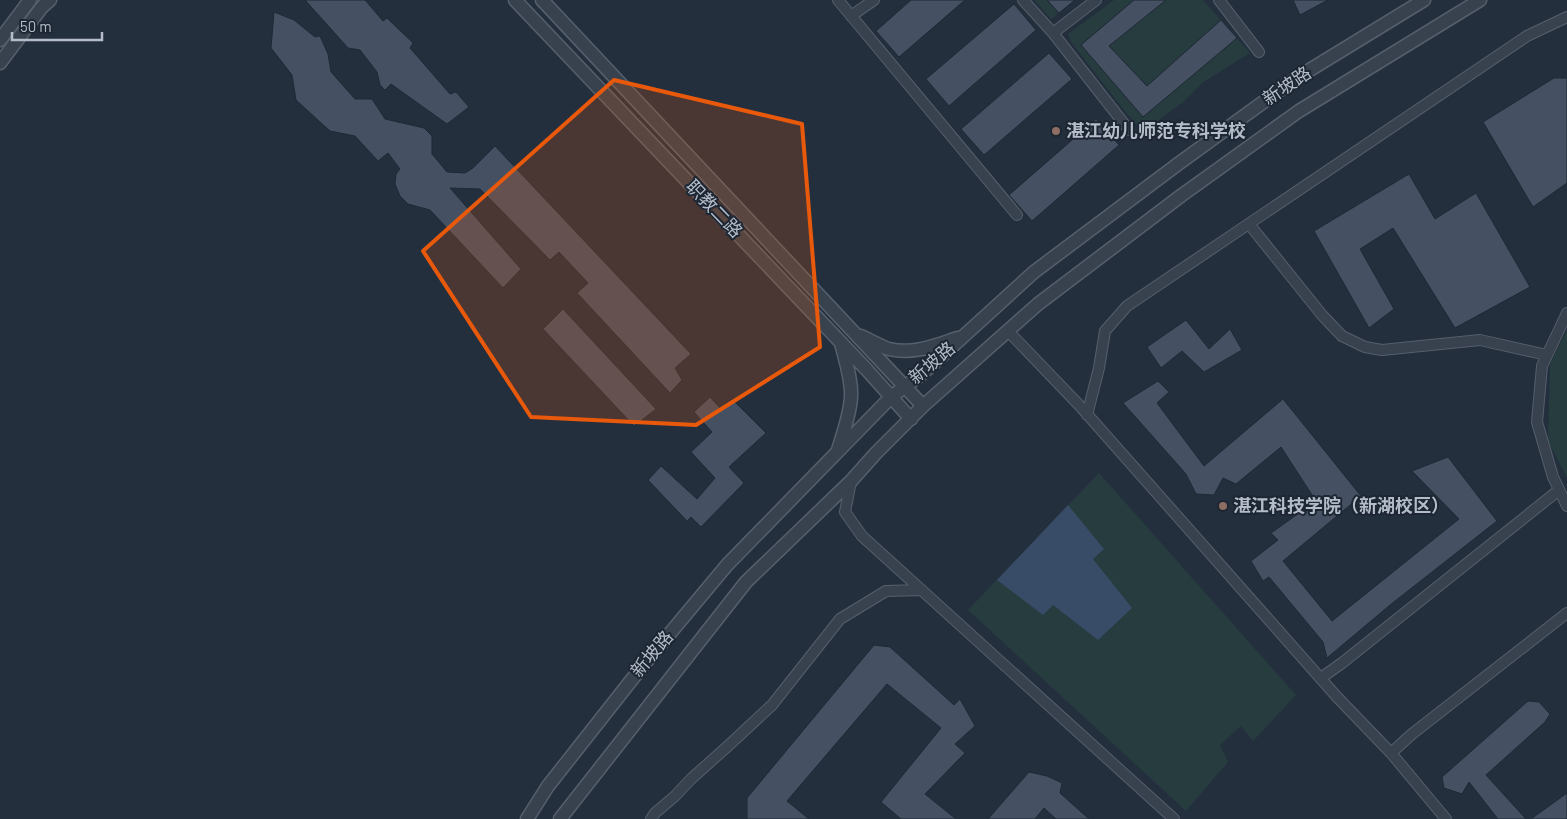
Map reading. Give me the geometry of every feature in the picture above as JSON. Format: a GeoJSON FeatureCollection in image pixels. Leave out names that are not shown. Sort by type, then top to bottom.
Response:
{"type":"FeatureCollection","features":[{"type":"Feature","properties":{"kind":"street"},"geometry":{"type":"LineString","coordinates":[[0,40],[30,0]]}},
{"type":"Feature","properties":{"kind":"street"},"geometry":{"type":"LineString","coordinates":[[0,63],[42,7],[50,0]]}},
{"type":"Feature","properties":{"kind":"street","name":"职教二路"},"geometry":{"type":"LineString","coordinates":[[515,0],[911,419]]}},
{"type":"Feature","properties":{"kind":"street","name":"职教二路"},"geometry":{"type":"LineString","coordinates":[[542,0],[923,406]]}},
{"type":"Feature","properties":{"kind":"street"},"geometry":{"type":"LineString","coordinates":[[838,0],[1017,215]]}},
{"type":"Feature","properties":{"kind":"street"},"geometry":{"type":"LineString","coordinates":[[851,16],[874,0]]}},
{"type":"Feature","properties":{"kind":"street"},"geometry":{"type":"LineString","coordinates":[[1023,0],[1054,33],[1129,130]]}},
{"type":"Feature","properties":{"kind":"street"},"geometry":{"type":"LineString","coordinates":[[1054,33],[1096,0]]}},
{"type":"Feature","properties":{"kind":"street"},"geometry":{"type":"LineString","coordinates":[[1219,0],[1258,52]]}},
{"type":"Feature","properties":{"kind":"street","name":"新坡路"},"geometry":{"type":"LineString","coordinates":[[527,819],[548,786],[635,675],[727,565],[890,397],[923,372],[1034,272],[1178,164],[1295,79],[1424,0]]}},
{"type":"Feature","properties":{"kind":"street","name":"新坡路"},"geometry":{"type":"LineString","coordinates":[[560,819],[746,582],[851,481],[923,406],[1038,304],[1182,195],[1299,111],[1480,0]]}},
{"type":"Feature","properties":{"kind":"street"},"geometry":{"type":"LineString","coordinates":[[1088,415],[1105,331],[1127,306],[1527,36],[1567,17]]}},
{"type":"Feature","properties":{"kind":"street"},"geometry":{"type":"LineString","coordinates":[[1249,224],[1342,336],[1365,347],[1382,350],[1480,340],[1547,355]]}},
{"type":"Feature","properties":{"kind":"street"},"geometry":{"type":"LineString","coordinates":[[1567,313],[1542,366],[1537,422],[1553,477],[1567,506]]}},
{"type":"Feature","properties":{"kind":"street"},"geometry":{"type":"LineString","coordinates":[[1008,331],[1088,415],[1320,678],[1391,752],[1446,819]]}},
{"type":"Feature","properties":{"kind":"street"},"geometry":{"type":"LineString","coordinates":[[853,332],[889,349],[905,351],[920,350],[963,336]]}},
{"type":"Feature","properties":{"kind":"street"},"geometry":{"type":"LineString","coordinates":[[837,452],[851,396],[850,382],[841,343]]}},
{"type":"Feature","properties":{"kind":"street"},"geometry":{"type":"LineString","coordinates":[[851,481],[845,512],[862,536],[1174,819]]}},
{"type":"Feature","properties":{"kind":"street"},"geometry":{"type":"LineString","coordinates":[[1320,678],[1342,664],[1559,490]]}},
{"type":"Feature","properties":{"kind":"street"},"geometry":{"type":"LineString","coordinates":[[651,819],[691,779],[772,705],[840,619],[886,591],[922,590]]}},
{"type":"Feature","properties":{"kind":"street"},"geometry":{"type":"LineString","coordinates":[[1391,752],[1567,613]]}},
{"type":"Feature","properties":{"kind":"highlighted area"},"geometry":{"type":"Polygon","coordinates":[[[614,80],[802,124],[820,347],[696,425],[531,417],[423,251],[614,80]]]}},
{"type":"Feature","properties":{"kind":"green space"},"geometry":{"type":"Polygon","coordinates":[[[1034,0],[1074,0],[1051,19],[1034,0]]]}},
{"type":"Feature","properties":{"kind":"green space"},"geometry":{"type":"Polygon","coordinates":[[[1114,0],[1203,0],[1250,53],[1202,83],[1183,102],[1143,131],[1127,114],[1071,42],[1068,34],[1114,0]]]}},
{"type":"Feature","properties":{"kind":"green space"},"geometry":{"type":"Polygon","coordinates":[[[1567,330],[1567,478],[1548,441],[1550,364],[1567,330]]]}},
{"type":"Feature","properties":{"kind":"green space"},"geometry":{"type":"Polygon","coordinates":[[[1099,473],[1296,695],[1253,741],[1241,726],[1220,745],[1228,762],[1186,811],[968,610],[1099,473]]]}},
{"type":"Feature","properties":{"kind":"water"},"geometry":{"type":"Polygon","coordinates":[[[1068,505],[1104,549],[1093,559],[1132,608],[1098,640],[1053,605],[1043,615],[997,580],[1068,505]]]}},
{"type":"Feature","properties":{"kind":"building"},"geometry":{"type":"Polygon","coordinates":[[[305,0],[365,0],[383,21],[387,18],[413,43],[410,48],[450,94],[456,92],[469,107],[447,124],[391,84],[385,90],[380,85],[377,72],[360,50],[348,48],[305,0]]]}},
{"type":"Feature","properties":{"kind":"building"},"geometry":{"type":"Polygon","coordinates":[[[911,0],[965,0],[899,57],[876,31],[911,0]]]}},
{"type":"Feature","properties":{"kind":"building"},"geometry":{"type":"Polygon","coordinates":[[[1047,0],[1075,0],[1059,13],[1047,0]]]}},
{"type":"Feature","properties":{"kind":"building"},"geometry":{"type":"Polygon","coordinates":[[[1134,0],[1166,0],[1109,46],[1147,86],[1221,20],[1237,38],[1143,117],[1081,45],[1134,0]]]}},
{"type":"Feature","properties":{"kind":"building"},"geometry":{"type":"Polygon","coordinates":[[[1293,0],[1328,0],[1300,15],[1293,0]]]}},
{"type":"Feature","properties":{"kind":"building"},"geometry":{"type":"Polygon","coordinates":[[[1014,4],[1036,30],[949,106],[926,79],[1014,4]]]}},
{"type":"Feature","properties":{"kind":"building"},"geometry":{"type":"Polygon","coordinates":[[[274,12],[294,20],[315,37],[320,36],[328,54],[331,72],[355,99],[372,99],[385,119],[424,128],[432,136],[432,154],[447,172],[465,173],[473,168],[495,146],[691,354],[675,368],[682,380],[670,393],[577,293],[588,283],[559,252],[550,260],[480,189],[450,188],[521,269],[503,288],[430,210],[408,204],[400,196],[395,184],[396,174],[400,169],[388,153],[378,161],[355,136],[330,131],[296,100],[292,75],[271,48],[274,12]]]}},
{"type":"Feature","properties":{"kind":"building"},"geometry":{"type":"Polygon","coordinates":[[[1049,53],[1072,79],[984,155],[961,129],[1049,53]]]}},
{"type":"Feature","properties":{"kind":"building"},"geometry":{"type":"Polygon","coordinates":[[[1554,78],[1567,78],[1567,183],[1533,207],[1483,122],[1554,78]]]}},
{"type":"Feature","properties":{"kind":"building"},"geometry":{"type":"Polygon","coordinates":[[[1096,119],[1119,145],[1032,221],[1009,195],[1096,119]]]}},
{"type":"Feature","properties":{"kind":"building"},"geometry":{"type":"Polygon","coordinates":[[[1409,174],[1435,219],[1476,193],[1530,287],[1455,328],[1393,228],[1360,249],[1394,309],[1369,328],[1314,231],[1409,174]]]}},
{"type":"Feature","properties":{"kind":"building"},"geometry":{"type":"Polygon","coordinates":[[[563,309],[656,409],[634,426],[543,329],[563,309]]]}},
{"type":"Feature","properties":{"kind":"building"},"geometry":{"type":"Polygon","coordinates":[[[1186,320],[1209,349],[1230,329],[1242,350],[1204,372],[1182,351],[1161,368],[1147,347],[1186,320]]]}},
{"type":"Feature","properties":{"kind":"building"},"geometry":{"type":"Polygon","coordinates":[[[1158,381],[1169,392],[1157,403],[1204,466],[1283,399],[1361,496],[1283,561],[1332,621],[1459,519],[1412,471],[1448,457],[1497,521],[1390,605],[1327,658],[1323,642],[1269,577],[1263,581],[1251,561],[1278,540],[1271,533],[1316,501],[1281,447],[1236,484],[1223,478],[1214,495],[1196,494],[1186,474],[1123,403],[1158,381]]]}},
{"type":"Feature","properties":{"kind":"building"},"geometry":{"type":"Polygon","coordinates":[[[710,397],[721,409],[732,399],[766,433],[729,467],[744,483],[701,527],[691,517],[687,521],[648,480],[661,466],[697,499],[715,478],[691,452],[712,432],[694,412],[710,397]]]}},
{"type":"Feature","properties":{"kind":"building"},"geometry":{"type":"Polygon","coordinates":[[[874,645],[890,647],[954,705],[960,699],[975,726],[955,744],[965,753],[925,794],[956,819],[901,819],[881,802],[941,728],[887,684],[787,801],[809,819],[747,819],[747,798],[874,645]]]}},
{"type":"Feature","properties":{"kind":"building"},"geometry":{"type":"Polygon","coordinates":[[[1528,701],[1539,702],[1550,714],[1545,722],[1486,775],[1526,819],[1498,819],[1469,782],[1462,794],[1444,788],[1442,777],[1528,701]]]}},
{"type":"Feature","properties":{"kind":"building"},"geometry":{"type":"Polygon","coordinates":[[[1029,772],[1047,776],[1062,783],[1060,793],[1089,819],[1056,819],[1044,808],[1035,819],[988,819],[1029,772]]]}},
{"type":"Feature","properties":{"kind":"building"},"geometry":{"type":"Polygon","coordinates":[[[1567,793],[1567,819],[1531,819],[1567,793]]]}},
{"type":"Feature","properties":{"kind":"place","name":"湛江幼儿师范专科学校"},"geometry":{"type":"Point","coordinates":[1056,131]}},
{"type":"Feature","properties":{"kind":"place","name":"湛江科技学院（新湖校区）"},"geometry":{"type":"Point","coordinates":[1223,506]}}]}
